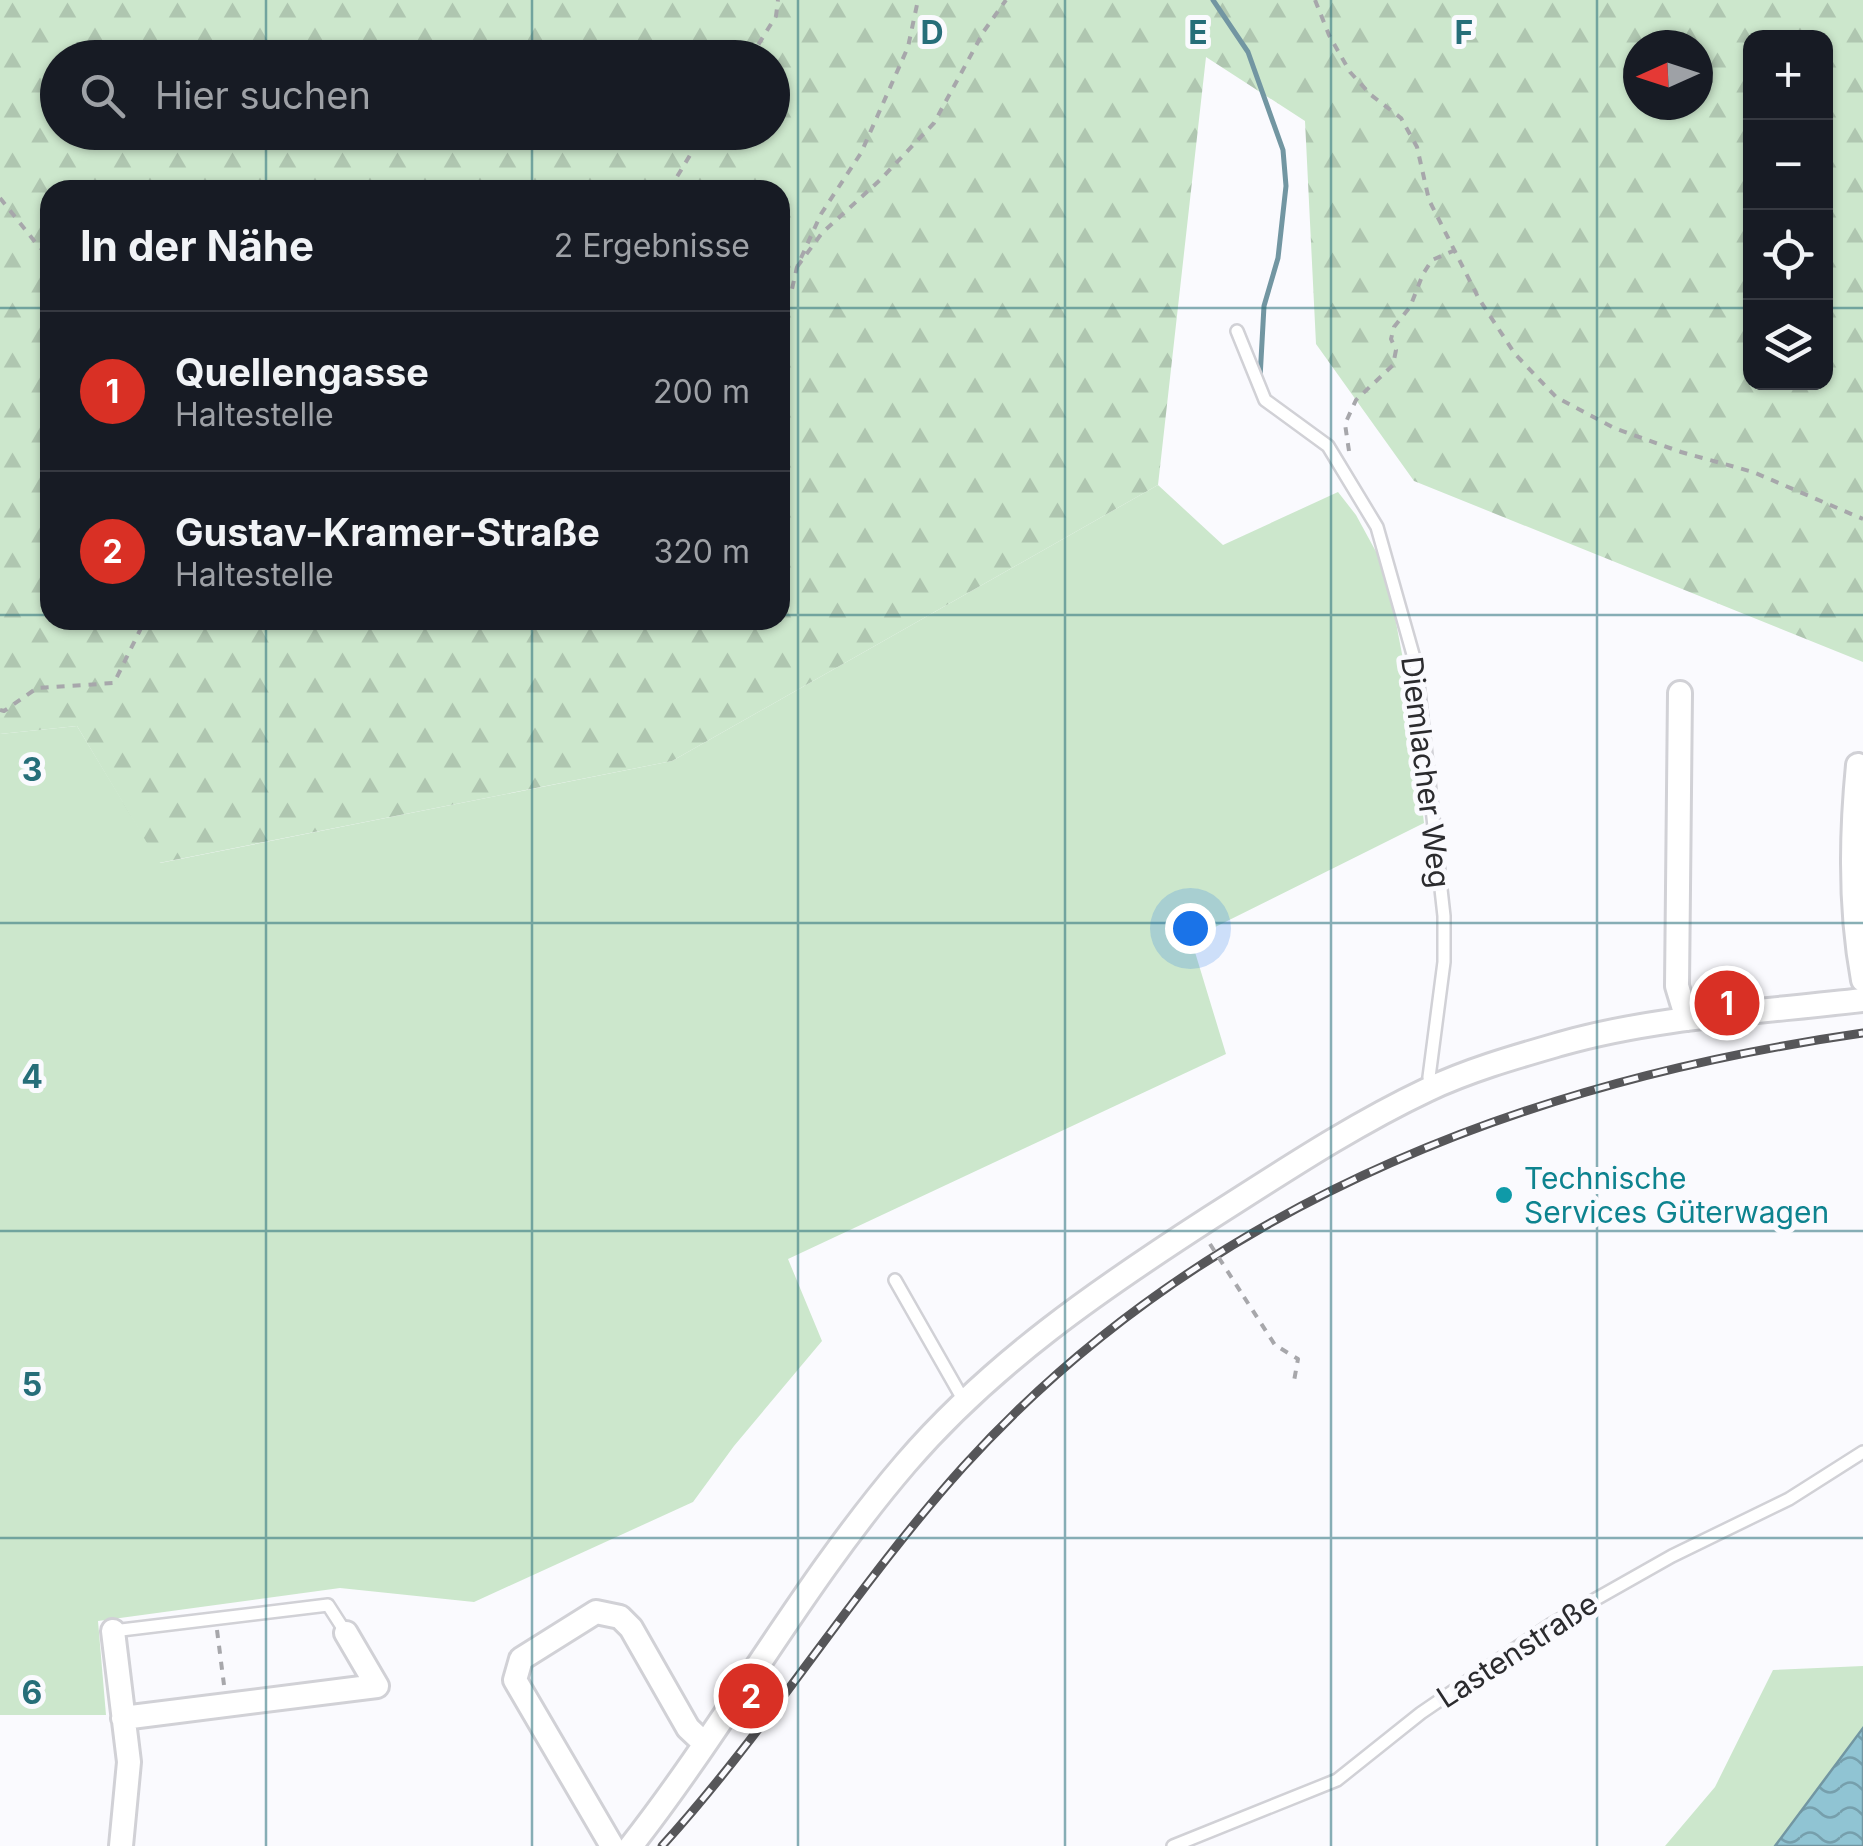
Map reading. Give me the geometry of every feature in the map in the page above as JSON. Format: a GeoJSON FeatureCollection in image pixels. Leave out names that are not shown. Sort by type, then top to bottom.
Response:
{"type":"FeatureCollection","features":[{"type":"Feature","properties":{"kind":"street"},"geometry":{"type":"LineString","coordinates":[[1680,693],[1677,986],[1687,1019]]}},
{"type":"Feature","properties":{"kind":"street"},"geometry":{"type":"LineString","coordinates":[[1858,765],[1854,800],[1854,919],[1863,980]]}},
{"type":"Feature","properties":{"kind":"street"},"geometry":{"type":"LineString","coordinates":[[631,1846],[863,1517],[904,1465],[964,1401],[1048,1329],[1112,1282],[1316,1151],[1431,1088],[1564,1043],[1687,1019],[1863,1000]]}},
{"type":"Feature","properties":{"kind":"street"},"geometry":{"type":"LineString","coordinates":[[612,1846],[516,1680],[521,1658],[596,1612],[620,1617],[688,1728],[706,1744]]}},
{"type":"Feature","properties":{"kind":"street"},"geometry":{"type":"LineString","coordinates":[[113,1632],[129,1762],[122,1846]]}},
{"type":"Feature","properties":{"kind":"street"},"geometry":{"type":"LineString","coordinates":[[123,1718],[378,1686],[346,1633]]}},
{"type":"Feature","properties":{"kind":"lane","name":"Diemlacher Weg"},"geometry":{"type":"LineString","coordinates":[[1237,331],[1264,400],[1328,446],[1368,510],[1377,527],[1416,665],[1444,916],[1444,962],[1429,1078],[1431,1088]]}},
{"type":"Feature","properties":{"kind":"lane"},"geometry":{"type":"LineString","coordinates":[[895,1280],[964,1401]]}},
{"type":"Feature","properties":{"kind":"lane","name":"Lastenstraße"},"geometry":{"type":"LineString","coordinates":[[1174,1846],[1337,1780],[1421,1713],[1550,1624],[1672,1556],[1789,1499],[1863,1452]]}},
{"type":"Feature","properties":{"kind":"lane"},"geometry":{"type":"LineString","coordinates":[[113,1632],[328,1605],[346,1633]]}},
{"type":"Feature","properties":{"kind":"path"},"geometry":{"type":"LineString","coordinates":[[761,40],[776,16],[778,0]]}},
{"type":"Feature","properties":{"kind":"path"},"geometry":{"type":"LineString","coordinates":[[790,292],[796,267],[821,214],[861,153],[908,47],[918,0]]}},
{"type":"Feature","properties":{"kind":"path"},"geometry":{"type":"LineString","coordinates":[[796,267],[822,234],[934,123],[984,31],[1006,0]]}},
{"type":"Feature","properties":{"kind":"path"},"geometry":{"type":"LineString","coordinates":[[1315,0],[1350,72],[1371,95],[1402,118],[1417,147],[1429,200],[1453,251],[1515,354],[1556,397],[1614,428],[1753,472],[1863,519]]}},
{"type":"Feature","properties":{"kind":"path"},"geometry":{"type":"LineString","coordinates":[[675,180],[693,150]]}},
{"type":"Feature","properties":{"kind":"path"},"geometry":{"type":"LineString","coordinates":[[0,198],[40,249]]}},
{"type":"Feature","properties":{"kind":"path"},"geometry":{"type":"LineString","coordinates":[[1356,462],[1344,424],[1356,400],[1393,365],[1394,327],[1410,308],[1423,274],[1432,260],[1453,251]]}},
{"type":"Feature","properties":{"kind":"path"},"geometry":{"type":"LineString","coordinates":[[790,265],[796,267]]}},
{"type":"Feature","properties":{"kind":"path"},"geometry":{"type":"LineString","coordinates":[[0,710],[37,688],[114,683],[140,630]]}},
{"type":"Feature","properties":{"kind":"path"},"geometry":{"type":"LineString","coordinates":[[1210,1244],[1275,1344],[1298,1359],[1294,1381]]}},
{"type":"Feature","properties":{"kind":"path"},"geometry":{"type":"LineString","coordinates":[[216,1619],[227,1705]]}},
{"type":"Feature","properties":{"kind":"green space"},"geometry":{"type":"Polygon","coordinates":[[[0,0],[1863,0],[1863,662],[1414,481],[1316,344],[1305,121],[1206,57],[1158,485],[672,761],[159,863],[77,726],[0,734],[0,0]]]}},
{"type":"Feature","properties":{"kind":"green space"},"geometry":{"type":"Polygon","coordinates":[[[1158,485],[1223,545],[1338,492],[1356,515],[1386,570],[1406,675],[1424,823],[1191,939],[1226,1054],[788,1259],[822,1341],[734,1446],[693,1502],[474,1602],[340,1588],[98,1621],[106,1715],[0,1715],[0,734],[77,726],[160,863],[672,761],[1158,485]]]}},
{"type":"Feature","properties":{"kind":"green space"},"geometry":{"type":"Polygon","coordinates":[[[1863,1666],[1863,1728],[1775,1846],[1665,1846],[1715,1787],[1773,1670],[1863,1666]]]}},
{"type":"Feature","properties":{"kind":"water"},"geometry":{"type":"Polygon","coordinates":[[[1863,1728],[1863,1846],[1775,1846],[1863,1728]]]}},
{"type":"Feature","properties":{"kind":"waterway"},"geometry":{"type":"LineString","coordinates":[[1213,0],[1248,52],[1283,150],[1286,186],[1278,258],[1264,306],[1260,378]]}},
{"type":"Feature","properties":{"kind":"railway"},"geometry":{"type":"LineString","coordinates":[[662,1846],[740,1753],[886,1560],[963,1467],[1055,1375],[1155,1296],[1261,1228],[1373,1170],[1490,1123],[1611,1085],[1736,1055],[1863,1033]]}},
{"type":"Feature","properties":{"kind":"place","name":"Quellengasse"},"geometry":{"type":"Point","coordinates":[1727,1003]}},
{"type":"Feature","properties":{"kind":"place","name":"Technische Services Güterwagen"},"geometry":{"type":"Point","coordinates":[1504,1195]}},
{"type":"Feature","properties":{"kind":"place","name":"Gustav-Kramer-Straße"},"geometry":{"type":"Point","coordinates":[751,1696]}}]}
